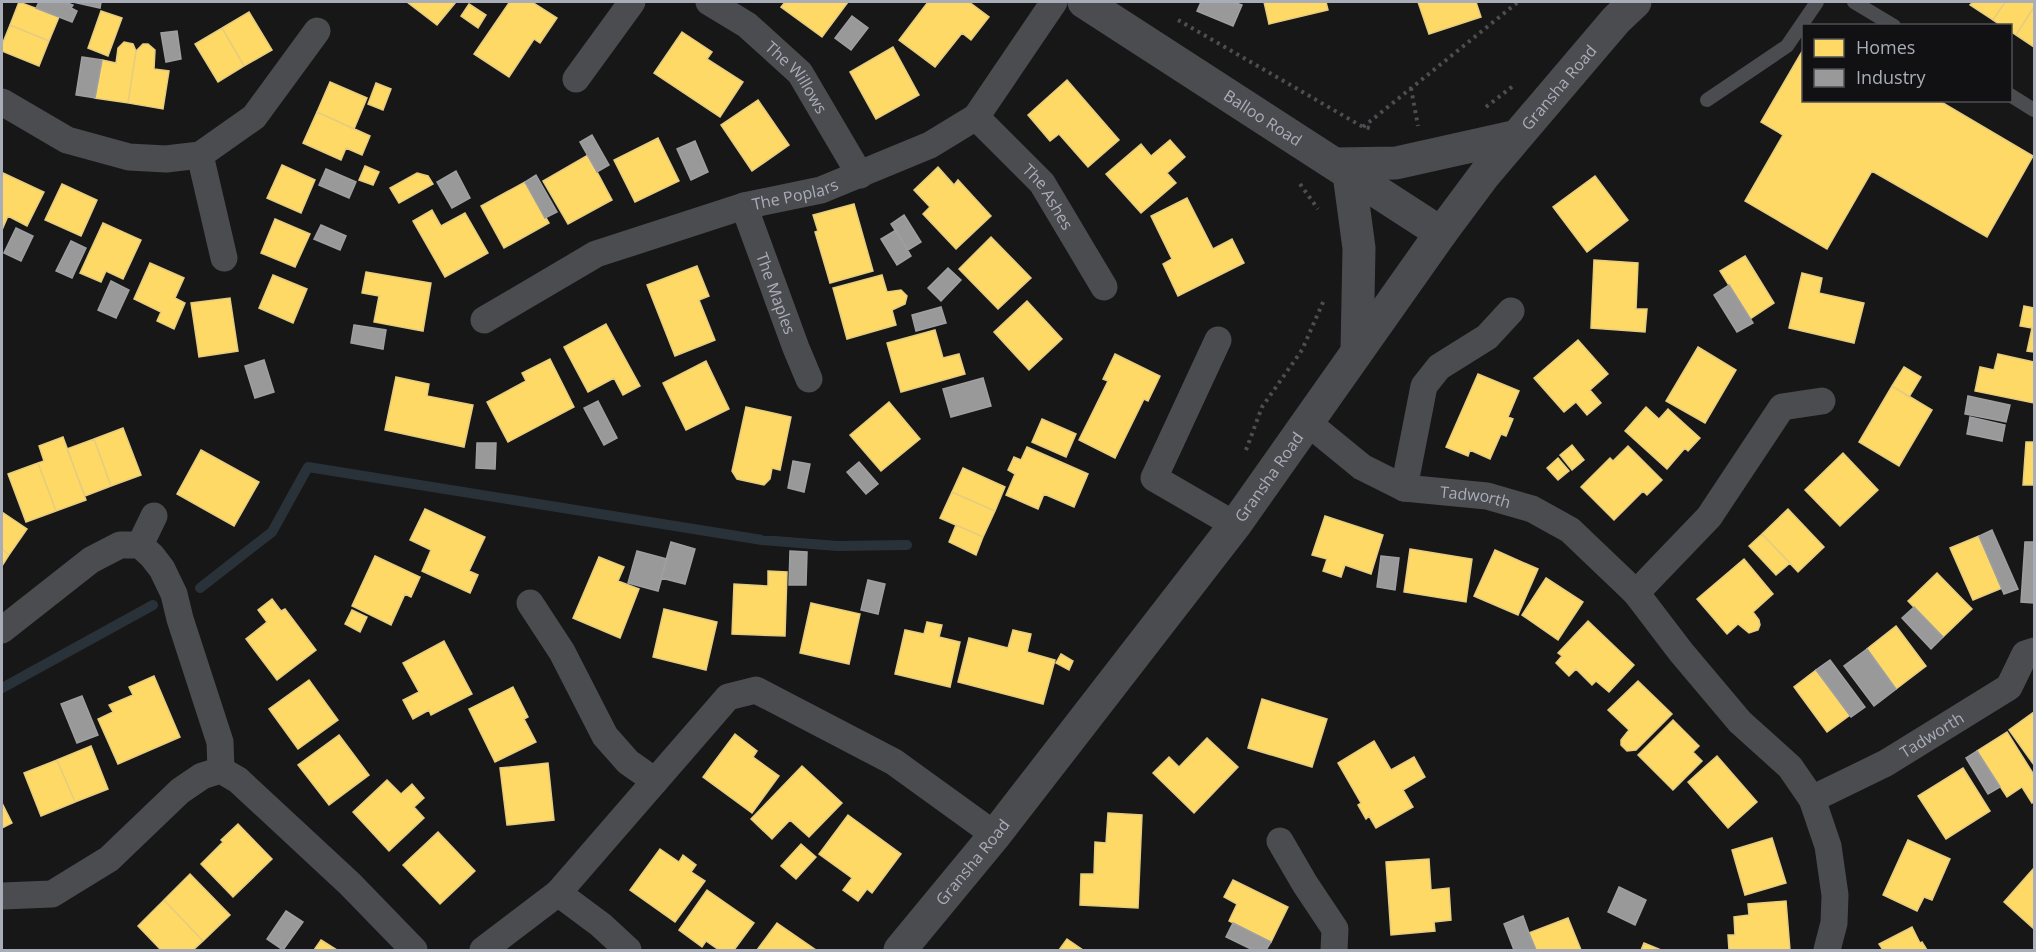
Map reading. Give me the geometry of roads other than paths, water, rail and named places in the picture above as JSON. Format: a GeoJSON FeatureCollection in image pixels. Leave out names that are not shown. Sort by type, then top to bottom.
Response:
{"type":"FeatureCollection","features":[{"type":"Feature","properties":{"kind":"street"},"geometry":{"type":"LineString","coordinates":[[576,80],[632,2]]}},
{"type":"Feature","properties":{"kind":"street","name":"The Willows"},"geometry":{"type":"LineString","coordinates":[[709,2],[747,25],[800,73],[860,175]]}},
{"type":"Feature","properties":{"kind":"street","name":"The Poplars"},"geometry":{"type":"LineString","coordinates":[[484,320],[596,254],[744,206],[821,190],[930,145],[976,117],[1054,2]]}},
{"type":"Feature","properties":{"kind":"street","name":"Balloo Road"},"geometry":{"type":"LineString","coordinates":[[1084,2],[1441,233]]}},
{"type":"Feature","properties":{"kind":"street","name":"Gransha Road"},"geometry":{"type":"LineString","coordinates":[[900,951],[995,835],[1235,525],[1441,233],[1516,135],[1635,2]]}},
{"type":"Feature","properties":{"kind":"street"},"geometry":{"type":"LineString","coordinates":[[2,102],[67,140],[129,157],[166,159],[200,154],[254,117],[317,32]]}},
{"type":"Feature","properties":{"kind":"street","name":"The Ashes"},"geometry":{"type":"LineString","coordinates":[[976,117],[1042,183],[1104,287]]}},
{"type":"Feature","properties":{"kind":"street"},"geometry":{"type":"LineString","coordinates":[[1357,350],[1359,248],[1342,169],[1396,163],[1516,135]]}},
{"type":"Feature","properties":{"kind":"street"},"geometry":{"type":"LineString","coordinates":[[200,154],[224,258]]}},
{"type":"Feature","properties":{"kind":"street","name":"The Maples"},"geometry":{"type":"LineString","coordinates":[[744,206],[809,379]]}},
{"type":"Feature","properties":{"kind":"street"},"geometry":{"type":"LineString","coordinates":[[1404,488],[1424,386],[1439,367],[1487,337],[1511,311]]}},
{"type":"Feature","properties":{"kind":"street"},"geometry":{"type":"LineString","coordinates":[[1218,340],[1154,478],[1235,525]]}},
{"type":"Feature","properties":{"kind":"street"},"geometry":{"type":"LineString","coordinates":[[1636,593],[1709,517],[1782,407],[1822,401]]}},
{"type":"Feature","properties":{"kind":"street","name":"Tadworth"},"geometry":{"type":"LineString","coordinates":[[1307,422],[1362,467],[1404,488],[1487,496],[1532,509],[1570,530],[1636,593],[1681,652],[1740,722],[1790,767],[1812,799],[1828,846],[1835,895],[1834,922],[1827,951]]}},
{"type":"Feature","properties":{"kind":"street"},"geometry":{"type":"LineString","coordinates":[[140,545],[154,516]]}},
{"type":"Feature","properties":{"kind":"street"},"geometry":{"type":"LineString","coordinates":[[2,630],[91,560],[120,545],[140,545],[152,556],[174,594],[180,620],[219,742],[221,770]]}},
{"type":"Feature","properties":{"kind":"street"},"geometry":{"type":"LineString","coordinates":[[530,603],[562,652],[604,736],[628,762],[654,781]]}},
{"type":"Feature","properties":{"kind":"street","name":"Tadworth"},"geometry":{"type":"LineString","coordinates":[[1812,799],[1886,763],[2009,687],[2025,654],[2034,651]]}},
{"type":"Feature","properties":{"kind":"street"},"geometry":{"type":"LineString","coordinates":[[483,951],[558,894],[728,697],[756,690],[894,762],[995,835]]}},
{"type":"Feature","properties":{"kind":"street"},"geometry":{"type":"LineString","coordinates":[[2,896],[52,894],[109,859],[187,786],[202,776],[221,770],[238,780],[350,884],[414,951]]}},
{"type":"Feature","properties":{"kind":"street"},"geometry":{"type":"LineString","coordinates":[[1280,842],[1335,929],[1334,951]]}},
{"type":"Feature","properties":{"kind":"street"},"geometry":{"type":"LineString","coordinates":[[558,894],[601,925],[627,951]]}},
{"type":"Feature","properties":{"kind":"lane"},"geometry":{"type":"LineString","coordinates":[[1707,100],[1787,46],[1817,2]]}},
{"type":"Feature","properties":{"kind":"lane"},"geometry":{"type":"LineString","coordinates":[[1854,2],[1891,24]]}},
{"type":"Feature","properties":{"kind":"lane"},"geometry":{"type":"LineString","coordinates":[[2012,96],[2034,110]]}},
{"type":"Feature","properties":{"kind":"waterway"},"geometry":{"type":"LineString","coordinates":[[200,588],[272,532],[308,467],[762,540],[837,546],[907,545]]}},
{"type":"Feature","properties":{"kind":"waterway"},"geometry":{"type":"LineString","coordinates":[[2,688],[153,605]]}}]}
